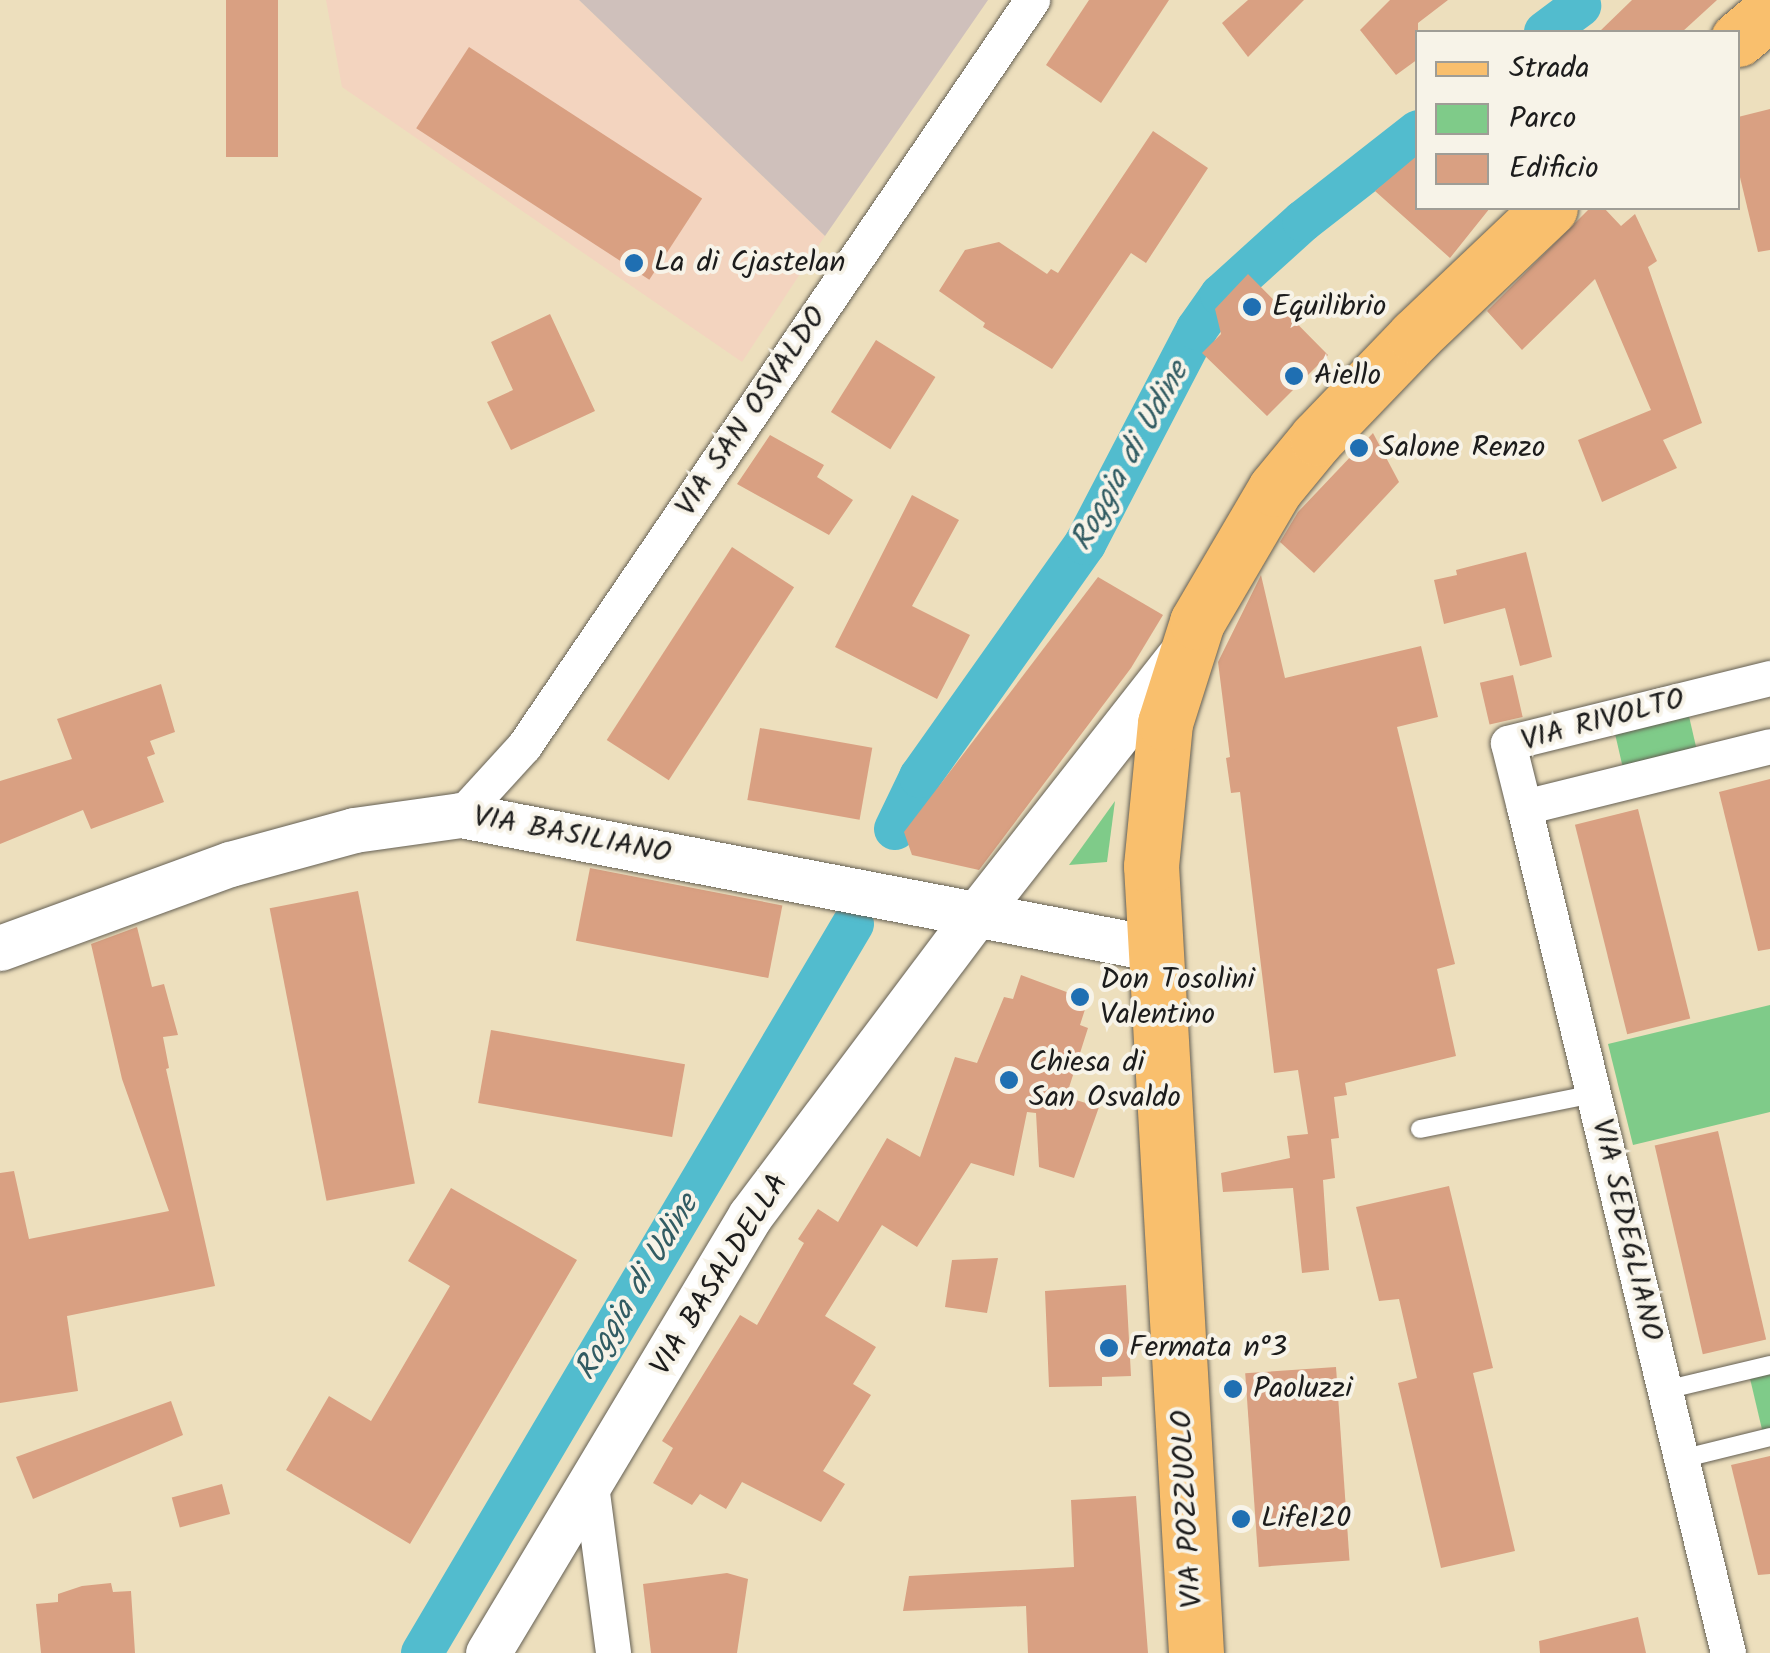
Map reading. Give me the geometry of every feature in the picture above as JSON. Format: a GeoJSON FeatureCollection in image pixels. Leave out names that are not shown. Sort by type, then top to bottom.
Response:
{"type":"FeatureCollection","features":[{"type":"Feature","properties":{"kind":"main road"},"geometry":{"type":"LineString","coordinates":[[1740,38],[1770,12]]}},
{"type":"Feature","properties":{"kind":"main road","name":"VIA POZZUOLO"},"geometry":{"type":"LineString","coordinates":[[1196,1653],[1150,866],[1156,778],[1165,723],[1186,649],[1221,575],[1275,489],[1316,438],[1415,336],[1548,210]]}},
{"type":"Feature","properties":{"kind":"street","name":"VIA SAN OSVALDO"},"geometry":{"type":"LineString","coordinates":[[461,815],[524,746],[1032,0]]}},
{"type":"Feature","properties":{"kind":"street","name":"VIA POZZUOLO"},"geometry":{"type":"LineString","coordinates":[[977,914],[1186,649]]}},
{"type":"Feature","properties":{"kind":"street","name":"VIA RIVOLTO"},"geometry":{"type":"LineString","coordinates":[[1770,678],[1508,743],[1524,807],[1770,746]]}},
{"type":"Feature","properties":{"kind":"street","name":"VIA SEDEGLIANO"},"geometry":{"type":"LineString","coordinates":[[1524,807],[1728,1653]]}},
{"type":"Feature","properties":{"kind":"street","name":"VIA BASILIANO"},"geometry":{"type":"LineString","coordinates":[[0,948],[230,864],[354,830],[461,815],[1156,949]]}},
{"type":"Feature","properties":{"kind":"street","name":"VIA BASALDELLA"},"geometry":{"type":"LineString","coordinates":[[488,1653],[750,1216],[977,914]]}},
{"type":"Feature","properties":{"kind":"street"},"geometry":{"type":"LineString","coordinates":[[591,1484],[613,1653]]}},
{"type":"Feature","properties":{"kind":"lane"},"geometry":{"type":"LineString","coordinates":[[1420,1129],[1594,1094]]}},
{"type":"Feature","properties":{"kind":"lane"},"geometry":{"type":"LineString","coordinates":[[1665,1390],[1770,1365]]}},
{"type":"Feature","properties":{"kind":"lane"},"geometry":{"type":"LineString","coordinates":[[1682,1458],[1770,1437]]}},
{"type":"Feature","properties":{"kind":"shaded area"},"geometry":{"type":"Polygon","coordinates":[[[326,0],[579,0],[825,236],[742,362],[342,87],[326,0]]]}},
{"type":"Feature","properties":{"kind":"shaded area"},"geometry":{"type":"Polygon","coordinates":[[[579,0],[988,0],[825,236],[579,0]]]}},
{"type":"Feature","properties":{"kind":"green space"},"geometry":{"type":"Polygon","coordinates":[[[1685,699],[1700,763],[1626,780],[1611,716],[1685,699]]]}},
{"type":"Feature","properties":{"kind":"green space"},"geometry":{"type":"Polygon","coordinates":[[[1115,801],[1107,862],[1069,865],[1115,801]]]}},
{"type":"Feature","properties":{"kind":"green space"},"geometry":{"type":"Polygon","coordinates":[[[1770,1005],[1770,1112],[1633,1145],[1608,1044],[1770,1005]]]}},
{"type":"Feature","properties":{"kind":"green space"},"geometry":{"type":"Polygon","coordinates":[[[1770,1365],[1770,1437],[1764,1438],[1748,1370],[1770,1365]]]}},
{"type":"Feature","properties":{"kind":"building"},"geometry":{"type":"Polygon","coordinates":[[[226,0],[278,0],[278,157],[226,157],[226,0]]]}},
{"type":"Feature","properties":{"kind":"building"},"geometry":{"type":"Polygon","coordinates":[[[1089,0],[1169,0],[1101,103],[1046,65],[1089,0]]]}},
{"type":"Feature","properties":{"kind":"building"},"geometry":{"type":"Polygon","coordinates":[[[1248,0],[1304,0],[1248,57],[1222,23],[1248,0]]]}},
{"type":"Feature","properties":{"kind":"building"},"geometry":{"type":"Polygon","coordinates":[[[1390,0],[1448,0],[1418,23],[1415,61],[1396,75],[1360,30],[1390,0]]]}},
{"type":"Feature","properties":{"kind":"building"},"geometry":{"type":"Polygon","coordinates":[[[1632,0],[1717,0],[1684,30],[1601,30],[1632,0]]]}},
{"type":"Feature","properties":{"kind":"building"},"geometry":{"type":"Polygon","coordinates":[[[469,47],[702,198],[649,280],[416,128],[469,47]]]}},
{"type":"Feature","properties":{"kind":"building"},"geometry":{"type":"Polygon","coordinates":[[[1770,109],[1770,250],[1758,252],[1740,177],[1740,116],[1770,109]]]}},
{"type":"Feature","properties":{"kind":"building"},"geometry":{"type":"Polygon","coordinates":[[[1153,131],[1208,168],[1146,263],[1131,253],[1052,369],[983,327],[985,323],[939,291],[965,250],[999,242],[1047,274],[1051,269],[1058,273],[1153,131]]]}},
{"type":"Feature","properties":{"kind":"building"},"geometry":{"type":"Polygon","coordinates":[[[1415,158],[1415,210],[1488,210],[1450,258],[1375,191],[1415,158]]]}},
{"type":"Feature","properties":{"kind":"building"},"geometry":{"type":"Polygon","coordinates":[[[1588,210],[1606,210],[1621,226],[1635,214],[1657,261],[1648,267],[1702,423],[1663,440],[1677,468],[1602,502],[1578,440],[1651,410],[1595,279],[1522,350],[1487,311],[1588,210]]]}},
{"type":"Feature","properties":{"kind":"building"},"geometry":{"type":"Polygon","coordinates":[[[1248,274],[1328,355],[1267,416],[1202,353],[1221,334],[1215,309],[1248,274]]]}},
{"type":"Feature","properties":{"kind":"building"},"geometry":{"type":"Polygon","coordinates":[[[550,314],[595,411],[511,450],[487,402],[513,390],[491,342],[550,314]]]}},
{"type":"Feature","properties":{"kind":"building"},"geometry":{"type":"Polygon","coordinates":[[[876,340],[935,377],[890,449],[831,412],[876,340]]]}},
{"type":"Feature","properties":{"kind":"building"},"geometry":{"type":"Polygon","coordinates":[[[1373,433],[1399,482],[1314,573],[1280,542],[1298,512],[1373,433]]]}},
{"type":"Feature","properties":{"kind":"building"},"geometry":{"type":"Polygon","coordinates":[[[770,435],[824,465],[817,477],[853,500],[829,535],[737,484],[770,435]]]}},
{"type":"Feature","properties":{"kind":"building"},"geometry":{"type":"Polygon","coordinates":[[[912,495],[959,520],[912,606],[970,635],[937,699],[835,647],[912,495]]]}},
{"type":"Feature","properties":{"kind":"building"},"geometry":{"type":"Polygon","coordinates":[[[732,547],[794,587],[669,780],[607,740],[732,547]]]}},
{"type":"Feature","properties":{"kind":"building"},"geometry":{"type":"Polygon","coordinates":[[[1526,552],[1552,657],[1520,666],[1505,608],[1444,624],[1434,580],[1457,575],[1456,570],[1526,552]]]}},
{"type":"Feature","properties":{"kind":"building"},"geometry":{"type":"Polygon","coordinates":[[[1261,575],[1285,678],[1421,646],[1438,717],[1397,727],[1455,964],[1437,969],[1456,1056],[1345,1083],[1347,1095],[1334,1097],[1339,1138],[1331,1139],[1335,1178],[1323,1180],[1329,1270],[1302,1273],[1293,1188],[1223,1192],[1221,1173],[1290,1158],[1287,1136],[1308,1134],[1298,1070],[1274,1073],[1240,792],[1231,793],[1226,758],[1230,757],[1218,662],[1261,575]]]}},
{"type":"Feature","properties":{"kind":"building"},"geometry":{"type":"Polygon","coordinates":[[[1098,577],[1163,615],[1131,668],[979,870],[912,855],[904,832],[1098,577]]]}},
{"type":"Feature","properties":{"kind":"building"},"geometry":{"type":"Polygon","coordinates":[[[1513,675],[1523,717],[1490,725],[1480,683],[1513,675]]]}},
{"type":"Feature","properties":{"kind":"building"},"geometry":{"type":"Polygon","coordinates":[[[161,684],[175,732],[150,741],[155,754],[147,757],[164,802],[91,829],[83,810],[0,844],[0,781],[72,759],[57,719],[161,684]]]}},
{"type":"Feature","properties":{"kind":"building"},"geometry":{"type":"Polygon","coordinates":[[[760,728],[872,748],[860,820],[747,800],[760,728]]]}},
{"type":"Feature","properties":{"kind":"building"},"geometry":{"type":"Polygon","coordinates":[[[1770,779],[1770,949],[1758,951],[1719,792],[1770,779]]]}},
{"type":"Feature","properties":{"kind":"building"},"geometry":{"type":"Polygon","coordinates":[[[1638,809],[1690,1019],[1627,1034],[1575,825],[1638,809]]]}},
{"type":"Feature","properties":{"kind":"building"},"geometry":{"type":"Polygon","coordinates":[[[590,868],[782,905],[768,978],[576,941],[590,868]]]}},
{"type":"Feature","properties":{"kind":"building"},"geometry":{"type":"Polygon","coordinates":[[[358,891],[415,1184],[327,1201],[270,908],[358,891]]]}},
{"type":"Feature","properties":{"kind":"building"},"geometry":{"type":"Polygon","coordinates":[[[137,927],[152,987],[164,984],[178,1035],[163,1037],[169,1068],[166,1069],[215,1286],[67,1316],[78,1391],[0,1403],[0,1173],[14,1171],[29,1239],[169,1211],[122,1079],[91,944],[137,927]]]}},
{"type":"Feature","properties":{"kind":"building"},"geometry":{"type":"Polygon","coordinates":[[[1021,975],[1088,1000],[1080,1025],[1088,1028],[1066,1097],[1099,1107],[1074,1178],[1039,1167],[1036,1113],[1027,1112],[1014,1176],[971,1163],[917,1247],[882,1225],[825,1316],[876,1347],[853,1384],[871,1395],[823,1471],[845,1484],[821,1522],[742,1482],[726,1509],[700,1494],[692,1505],[653,1483],[673,1448],[662,1441],[740,1315],[757,1325],[804,1243],[798,1239],[818,1209],[838,1222],[887,1138],[920,1157],[955,1057],[977,1063],[1004,997],[1013,999],[1021,975]]]}},
{"type":"Feature","properties":{"kind":"building"},"geometry":{"type":"Polygon","coordinates":[[[491,1030],[685,1064],[672,1137],[478,1103],[491,1030]]]}},
{"type":"Feature","properties":{"kind":"building"},"geometry":{"type":"Polygon","coordinates":[[[1718,1131],[1766,1340],[1703,1354],[1655,1146],[1718,1131]]]}},
{"type":"Feature","properties":{"kind":"building"},"geometry":{"type":"Polygon","coordinates":[[[1449,1186],[1493,1368],[1473,1373],[1515,1551],[1441,1568],[1398,1383],[1417,1378],[1399,1299],[1379,1301],[1356,1207],[1449,1186]]]}},
{"type":"Feature","properties":{"kind":"building"},"geometry":{"type":"Polygon","coordinates":[[[451,1188],[577,1260],[410,1544],[286,1470],[329,1396],[371,1421],[450,1286],[408,1261],[451,1188]]]}},
{"type":"Feature","properties":{"kind":"building"},"geometry":{"type":"Polygon","coordinates":[[[998,1258],[987,1313],[945,1307],[952,1260],[998,1258]]]}},
{"type":"Feature","properties":{"kind":"building"},"geometry":{"type":"Polygon","coordinates":[[[1126,1285],[1131,1376],[1102,1377],[1102,1386],[1049,1387],[1045,1291],[1126,1285]]]}},
{"type":"Feature","properties":{"kind":"building"},"geometry":{"type":"Polygon","coordinates":[[[1336,1367],[1350,1561],[1259,1567],[1245,1373],[1336,1367]]]}},
{"type":"Feature","properties":{"kind":"building"},"geometry":{"type":"Polygon","coordinates":[[[171,1401],[183,1435],[33,1499],[16,1457],[171,1401]]]}},
{"type":"Feature","properties":{"kind":"building"},"geometry":{"type":"Polygon","coordinates":[[[1770,1456],[1770,1574],[1758,1575],[1731,1465],[1770,1456]]]}},
{"type":"Feature","properties":{"kind":"building"},"geometry":{"type":"Polygon","coordinates":[[[222,1484],[230,1514],[180,1527],[172,1497],[222,1484]]]}},
{"type":"Feature","properties":{"kind":"building"},"geometry":{"type":"Polygon","coordinates":[[[1136,1496],[1148,1653],[1028,1653],[1026,1606],[903,1611],[909,1576],[1074,1567],[1071,1500],[1136,1496]]]}},
{"type":"Feature","properties":{"kind":"building"},"geometry":{"type":"Polygon","coordinates":[[[727,1573],[748,1579],[737,1653],[651,1653],[643,1584],[727,1573]]]}},
{"type":"Feature","properties":{"kind":"building"},"geometry":{"type":"Polygon","coordinates":[[[111,1583],[113,1592],[131,1591],[135,1653],[41,1653],[36,1604],[58,1602],[58,1594],[82,1586],[111,1583]]]}},
{"type":"Feature","properties":{"kind":"building"},"geometry":{"type":"Polygon","coordinates":[[[1638,1617],[1646,1653],[1540,1653],[1539,1641],[1638,1617]]]}},
{"type":"Feature","properties":{"kind":"waterway","name":"Roggia di Udine"},"geometry":{"type":"LineString","coordinates":[[1548,30],[1580,6]]}},
{"type":"Feature","properties":{"kind":"waterway","name":"Roggia di Udine"},"geometry":{"type":"LineString","coordinates":[[895,829],[920,777],[1085,544],[1197,329],[1221,295],[1303,221],[1415,133]]}},
{"type":"Feature","properties":{"kind":"waterway","name":"Roggia di Udine"},"geometry":{"type":"LineString","coordinates":[[422,1653],[853,924]]}},
{"type":"Feature","properties":{"kind":"place","name":"La di Cjastelan"},"geometry":{"type":"Point","coordinates":[634,263]}},
{"type":"Feature","properties":{"kind":"place","name":"Equilibrio"},"geometry":{"type":"Point","coordinates":[1252,307]}},
{"type":"Feature","properties":{"kind":"place","name":"Aiello"},"geometry":{"type":"Point","coordinates":[1294,376]}},
{"type":"Feature","properties":{"kind":"place","name":"Salone Renzo"},"geometry":{"type":"Point","coordinates":[1359,448]}},
{"type":"Feature","properties":{"kind":"place","name":"Don Tosolini Valentino"},"geometry":{"type":"Point","coordinates":[1080,997]}},
{"type":"Feature","properties":{"kind":"place","name":"Chiesa di San Osvaldo"},"geometry":{"type":"Point","coordinates":[1009,1080]}},
{"type":"Feature","properties":{"kind":"place","name":"Fermata n°3"},"geometry":{"type":"Point","coordinates":[1109,1348]}},
{"type":"Feature","properties":{"kind":"place","name":"Paoluzzi"},"geometry":{"type":"Point","coordinates":[1233,1389]}},
{"type":"Feature","properties":{"kind":"place","name":"Life120"},"geometry":{"type":"Point","coordinates":[1241,1519]}}]}
